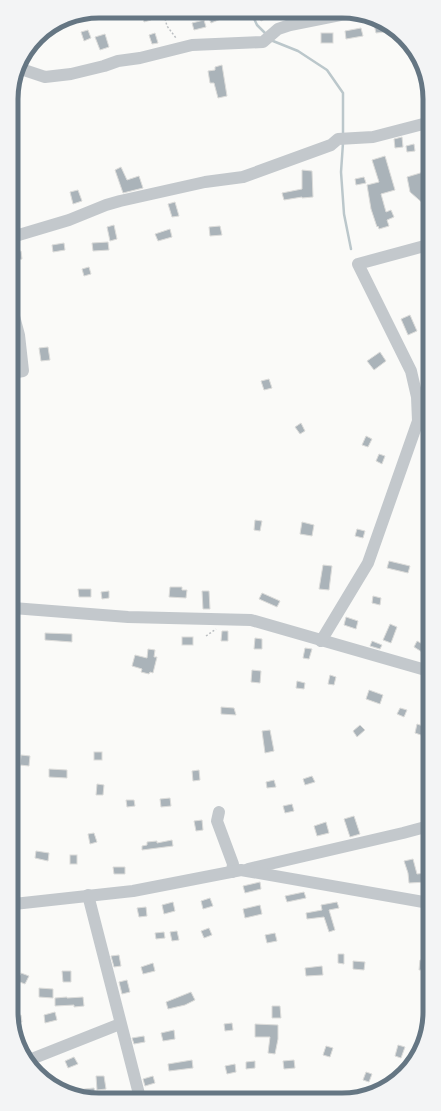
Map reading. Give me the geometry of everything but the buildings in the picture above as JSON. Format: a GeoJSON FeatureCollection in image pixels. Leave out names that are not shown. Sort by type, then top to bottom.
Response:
{"type":"FeatureCollection","features":[{"type":"Feature","properties":{"kind":"street"},"geometry":{"type":"LineString","coordinates":[[23,70],[45,77],[71,74],[192,45],[263,42],[278,30],[290,25],[325,18]]}},
{"type":"Feature","properties":{"kind":"street"},"geometry":{"type":"LineString","coordinates":[[18,235],[69,220],[120,201],[205,182],[243,177],[331,145],[338,139],[373,137],[423,124]]}},
{"type":"Feature","properties":{"kind":"street"},"geometry":{"type":"LineString","coordinates":[[321,641],[368,563],[418,421],[417,397],[411,371],[358,264],[423,246]]}},
{"type":"Feature","properties":{"kind":"street"},"geometry":{"type":"LineString","coordinates":[[18,331],[23,371],[18,372]]}},
{"type":"Feature","properties":{"kind":"street"},"geometry":{"type":"LineString","coordinates":[[18,608],[128,617],[251,620],[423,669]]}},
{"type":"Feature","properties":{"kind":"street"},"geometry":{"type":"LineString","coordinates":[[219,812],[217,821],[236,871]]}},
{"type":"Feature","properties":{"kind":"street"},"geometry":{"type":"LineString","coordinates":[[18,904],[133,891],[236,871],[423,828]]}},
{"type":"Feature","properties":{"kind":"street"},"geometry":{"type":"LineString","coordinates":[[236,871],[423,902]]}},
{"type":"Feature","properties":{"kind":"street"},"geometry":{"type":"LineString","coordinates":[[88,895],[139,1093]]}},
{"type":"Feature","properties":{"kind":"street"},"geometry":{"type":"LineString","coordinates":[[33,1058],[120,1024]]}},
{"type":"Feature","properties":{"kind":"path"},"geometry":{"type":"LineString","coordinates":[[165,18],[168,26],[184,47]]}},
{"type":"Feature","properties":{"kind":"waterway"},"geometry":{"type":"LineString","coordinates":[[254,18],[257,25],[266,34]]}},
{"type":"Feature","properties":{"kind":"waterway"},"geometry":{"type":"LineString","coordinates":[[271,39],[298,51],[327,70],[343,93],[343,136]]}},
{"type":"Feature","properties":{"kind":"waterway"},"geometry":{"type":"LineString","coordinates":[[343,143],[341,172],[344,214],[351,249]]}}]}
